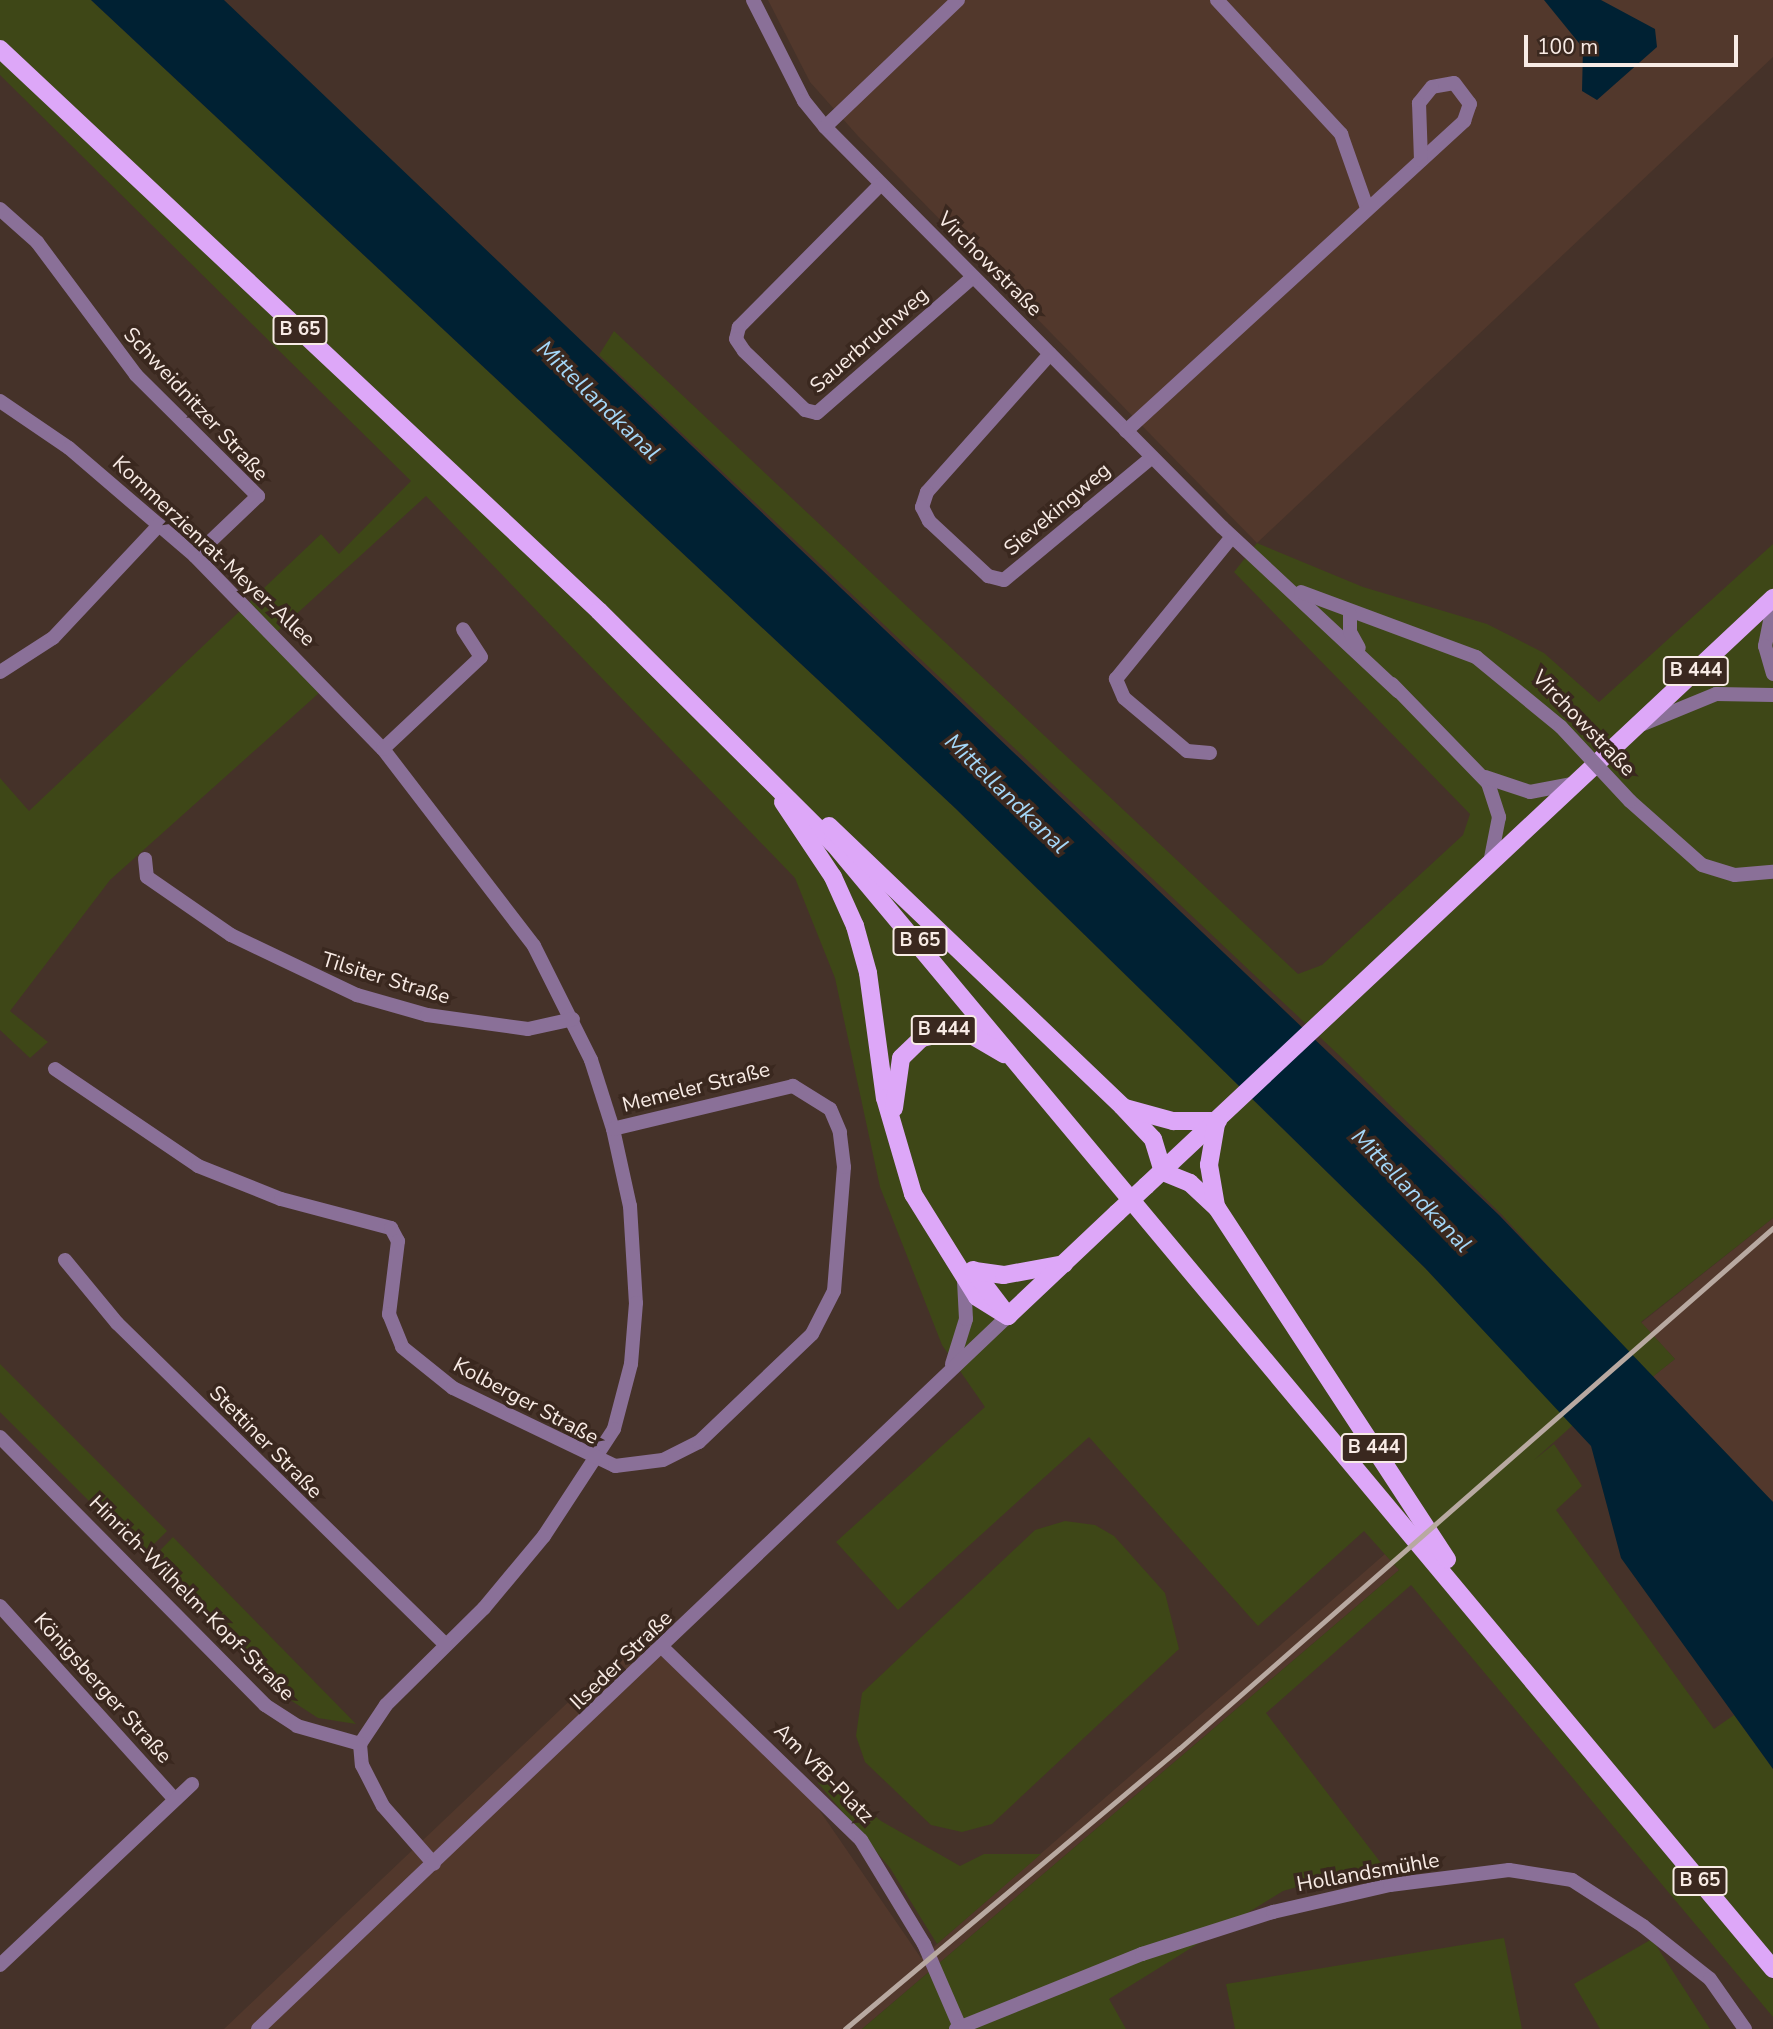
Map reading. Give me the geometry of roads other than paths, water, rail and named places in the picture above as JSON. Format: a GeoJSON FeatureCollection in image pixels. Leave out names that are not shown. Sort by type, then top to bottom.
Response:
{"type":"FeatureCollection","features":[{"type":"Feature","properties":{"kind":"main road","name":"B 65"},"geometry":{"type":"LineString","coordinates":[[0,49],[785,792],[1049,1094],[1773,1969]]}},
{"type":"Feature","properties":{"kind":"main road","name":"B 444"},"geometry":{"type":"LineString","coordinates":[[1064,1264],[1773,598]]}},
{"type":"Feature","properties":{"kind":"main road"},"geometry":{"type":"LineString","coordinates":[[757,765],[833,877],[855,926],[894,1132]]}},
{"type":"Feature","properties":{"kind":"main road"},"geometry":{"type":"LineString","coordinates":[[785,792],[859,849],[1122,1106],[1153,1139],[1163,1172],[1190,1182],[1217,1208]]}},
{"type":"Feature","properties":{"kind":"main road","name":"B 444"},"geometry":{"type":"LineString","coordinates":[[969,1275],[953,1256],[913,1194],[894,1132],[901,1058],[936,1031],[975,1032],[1049,1094]]}},
{"type":"Feature","properties":{"kind":"main road"},"geometry":{"type":"LineString","coordinates":[[1122,1106],[1160,1119],[1218,1121],[1209,1164],[1217,1208]]}},
{"type":"Feature","properties":{"kind":"main road","name":"B 444"},"geometry":{"type":"LineString","coordinates":[[1217,1208],[1494,1633]]}},
{"type":"Feature","properties":{"kind":"main road"},"geometry":{"type":"LineString","coordinates":[[1064,1264],[1008,1316],[988,1309],[969,1275],[1004,1275],[1064,1264]]}},
{"type":"Feature","properties":{"kind":"street","name":"Virchowstraße"},"geometry":{"type":"LineString","coordinates":[[753,0],[804,101],[825,127],[1232,537],[1282,580],[1481,774],[1499,817],[1489,865]]}},
{"type":"Feature","properties":{"kind":"street"},"geometry":{"type":"LineString","coordinates":[[825,127],[958,0]]}},
{"type":"Feature","properties":{"kind":"street"},"geometry":{"type":"LineString","coordinates":[[1217,0],[1341,134],[1367,208]]}},
{"type":"Feature","properties":{"kind":"street"},"geometry":{"type":"LineString","coordinates":[[1126,431],[1367,208],[1421,160],[1470,114],[1454,83],[1432,87],[1419,103],[1421,160]]}},
{"type":"Feature","properties":{"kind":"street","name":"Sauerbruchweg"},"geometry":{"type":"LineString","coordinates":[[881,184],[739,327],[736,339],[744,351],[805,410],[817,413],[973,277]]}},
{"type":"Feature","properties":{"kind":"street","name":"Schweidnitzer Straße"},"geometry":{"type":"LineString","coordinates":[[0,209],[37,242],[136,376],[258,496],[195,556]]}},
{"type":"Feature","properties":{"kind":"street","name":"Sievekingweg"},"geometry":{"type":"LineString","coordinates":[[1050,354],[927,492],[922,507],[929,521],[988,576],[1004,580],[1152,457]]}},
{"type":"Feature","properties":{"kind":"street","name":"Kommerzienrat-Meyer-Allee"},"geometry":{"type":"LineString","coordinates":[[0,401],[69,448],[195,556],[383,749],[520,925],[572,1019],[613,1129],[630,1206],[636,1303],[623,1405],[597,1463],[512,1575],[386,1705],[360,1744]]}},
{"type":"Feature","properties":{"kind":"street"},"geometry":{"type":"LineString","coordinates":[[0,672],[53,638],[159,525]]}},
{"type":"Feature","properties":{"kind":"street"},"geometry":{"type":"LineString","coordinates":[[1210,753],[1186,751],[1124,698],[1115,679],[1232,537]]}},
{"type":"Feature","properties":{"kind":"street","name":"Virchowstraße"},"geometry":{"type":"LineString","coordinates":[[1282,580],[1350,614],[1476,657],[1561,727],[1630,801],[1702,865],[1735,875],[1773,872]]}},
{"type":"Feature","properties":{"kind":"street"},"geometry":{"type":"LineString","coordinates":[[1773,606],[1765,646],[1773,674]]}},
{"type":"Feature","properties":{"kind":"street","name":"Virchowstraße"},"geometry":{"type":"LineString","coordinates":[[1350,614],[1356,644],[1398,691]]}},
{"type":"Feature","properties":{"kind":"street"},"geometry":{"type":"LineString","coordinates":[[383,749],[481,657],[463,629]]}},
{"type":"Feature","properties":{"kind":"street","name":"Virchowstraße"},"geometry":{"type":"LineString","coordinates":[[1638,726],[1716,694],[1773,695]]}},
{"type":"Feature","properties":{"kind":"street","name":"Virchowstraße"},"geometry":{"type":"LineString","coordinates":[[1481,774],[1530,792],[1577,782]]}},
{"type":"Feature","properties":{"kind":"street","name":"Tilsiter Straße"},"geometry":{"type":"LineString","coordinates":[[145,859],[147,877],[183,903],[325,984],[459,1021],[528,1029],[572,1019]]}},
{"type":"Feature","properties":{"kind":"street","name":"Kolberger Straße"},"geometry":{"type":"LineString","coordinates":[[55,1069],[198,1166],[281,1199],[391,1228],[398,1241],[389,1314],[402,1347],[453,1388],[597,1463]]}},
{"type":"Feature","properties":{"kind":"street","name":"Memeler Straße"},"geometry":{"type":"LineString","coordinates":[[597,1463],[644,1463],[681,1453],[744,1405],[812,1334],[834,1291],[844,1167],[830,1109],[793,1086],[613,1129]]}},
{"type":"Feature","properties":{"kind":"street","name":"Stettiner Straße"},"geometry":{"type":"LineString","coordinates":[[65,1260],[117,1323],[446,1646]]}},
{"type":"Feature","properties":{"kind":"street"},"geometry":{"type":"LineString","coordinates":[[946,1374],[966,1319],[969,1275]]}},
{"type":"Feature","properties":{"kind":"street","name":"Ilseder Straße"},"geometry":{"type":"LineString","coordinates":[[258,2029],[664,1648],[1008,1316]]}},
{"type":"Feature","properties":{"kind":"street","name":"Hinrich-Wilhelm-Kopf-Straße"},"geometry":{"type":"LineString","coordinates":[[0,1437],[265,1705],[297,1726],[360,1744]]}},
{"type":"Feature","properties":{"kind":"street","name":"Königsberger Straße"},"geometry":{"type":"LineString","coordinates":[[0,1606],[175,1800]]}},
{"type":"Feature","properties":{"kind":"street","name":"Am VfB-Platz"},"geometry":{"type":"LineString","coordinates":[[664,1648],[861,1840],[924,1944],[958,2028]]}},
{"type":"Feature","properties":{"kind":"street"},"geometry":{"type":"LineString","coordinates":[[360,1744],[376,1796],[434,1864]]}},
{"type":"Feature","properties":{"kind":"street"},"geometry":{"type":"LineString","coordinates":[[0,1965],[192,1784]]}},
{"type":"Feature","properties":{"kind":"street","name":"Hollandsmühle"},"geometry":{"type":"LineString","coordinates":[[958,2028],[1142,1954],[1273,1912],[1390,1885],[1509,1870],[1572,1881],[1634,1920],[1710,1979],[1745,2029]]}},
{"type":"Feature","properties":{"kind":"water","name":"Mittellandkanal"},"geometry":{"type":"Polygon","coordinates":[[[91,0],[224,0],[1499,1215],[1773,1502],[1773,1769],[1621,1558],[1591,1446],[1425,1268],[955,808],[91,0]]]}},
{"type":"Feature","properties":{"kind":"water"},"geometry":{"type":"Polygon","coordinates":[[[1544,0],[1601,0],[1655,29],[1657,47],[1597,100],[1582,91],[1583,48],[1544,0]]]}},
{"type":"Feature","properties":{"kind":"railway"},"geometry":{"type":"LineString","coordinates":[[845,2029],[1179,1749],[1773,1228]]}}]}
